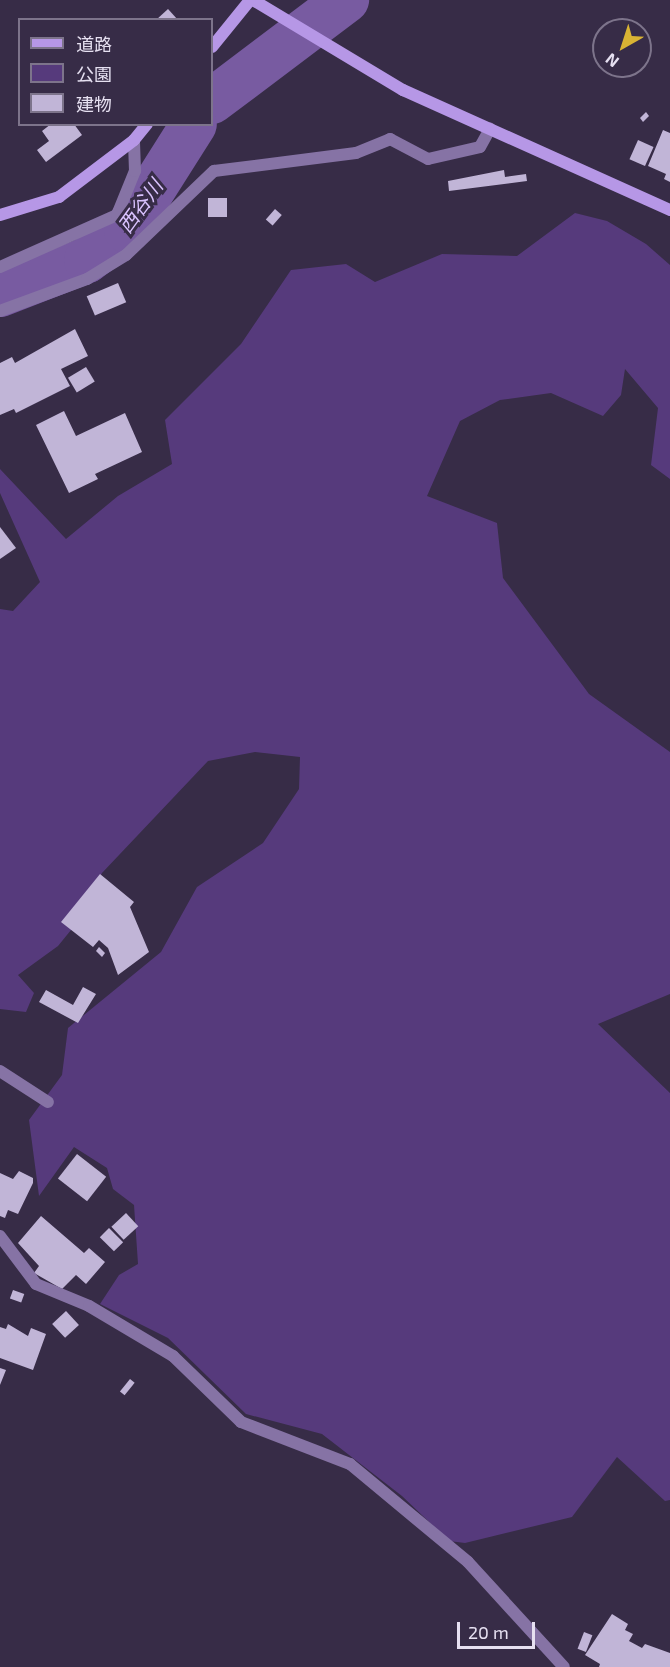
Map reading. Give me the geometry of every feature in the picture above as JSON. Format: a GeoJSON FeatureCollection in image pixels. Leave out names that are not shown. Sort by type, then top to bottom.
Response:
{"type":"FeatureCollection","features":[{"type":"Feature","properties":{"kind":"street"},"geometry":{"type":"LineString","coordinates":[[213,46],[252,0],[403,90],[670,210]]}},
{"type":"Feature","properties":{"kind":"street"},"geometry":{"type":"LineString","coordinates":[[0,215],[59,197],[134,140],[145,126]]}},
{"type":"Feature","properties":{"kind":"street"},"geometry":{"type":"LineString","coordinates":[[0,311],[87,279],[126,255],[214,171],[356,153],[390,139],[428,159],[480,147],[490,129]]}},
{"type":"Feature","properties":{"kind":"street"},"geometry":{"type":"LineString","coordinates":[[0,267],[117,216],[135,171],[134,140]]}},
{"type":"Feature","properties":{"kind":"street"},"geometry":{"type":"LineString","coordinates":[[0,1071],[48,1102]]}},
{"type":"Feature","properties":{"kind":"street"},"geometry":{"type":"LineString","coordinates":[[0,1236],[36,1284],[89,1306],[173,1356],[241,1422],[350,1464],[468,1562],[564,1667]]}},
{"type":"Feature","properties":{"kind":"green space"},"geometry":{"type":"Polygon","coordinates":[[[575,213],[607,221],[646,244],[670,265],[670,479],[651,465],[658,408],[625,369],[621,395],[603,416],[551,393],[500,400],[460,421],[427,496],[497,523],[503,578],[589,694],[670,752],[670,994],[598,1024],[670,1093],[670,1500],[665,1501],[617,1457],[572,1517],[465,1543],[449,1541],[402,1496],[322,1434],[246,1414],[168,1338],[100,1304],[119,1275],[138,1264],[134,1205],[113,1189],[107,1168],[74,1147],[39,1196],[29,1120],[62,1075],[68,1028],[161,952],[197,887],[263,843],[299,789],[300,757],[255,752],[208,761],[102,873],[80,919],[58,946],[18,975],[34,993],[26,1012],[0,1009],[0,609],[13,611],[40,582],[0,493],[0,469],[66,539],[118,496],[172,464],[165,420],[241,344],[291,270],[346,264],[375,282],[442,254],[517,256],[575,213]]]}},
{"type":"Feature","properties":{"kind":"building"},"geometry":{"type":"Polygon","coordinates":[[[168,9],[176,18],[158,18],[168,9]]]}},
{"type":"Feature","properties":{"kind":"building"},"geometry":{"type":"Polygon","coordinates":[[[646,112],[649,116],[643,122],[640,118],[646,112]]]}},
{"type":"Feature","properties":{"kind":"building"},"geometry":{"type":"Polygon","coordinates":[[[48,126],[75,126],[82,135],[46,162],[37,150],[49,141],[42,131],[48,126]]]}},
{"type":"Feature","properties":{"kind":"building"},"geometry":{"type":"Polygon","coordinates":[[[663,130],[670,133],[670,182],[664,179],[666,174],[648,166],[663,130]]]}},
{"type":"Feature","properties":{"kind":"building"},"geometry":{"type":"Polygon","coordinates":[[[638,140],[654,147],[645,166],[629,159],[638,140]]]}},
{"type":"Feature","properties":{"kind":"building"},"geometry":{"type":"Polygon","coordinates":[[[504,170],[505,177],[526,174],[527,181],[449,191],[448,181],[504,170]]]}},
{"type":"Feature","properties":{"kind":"building"},"geometry":{"type":"Polygon","coordinates":[[[208,198],[227,198],[227,217],[208,217],[208,198]]]}},
{"type":"Feature","properties":{"kind":"building"},"geometry":{"type":"Polygon","coordinates":[[[275,209],[282,215],[273,225],[266,220],[275,209]]]}},
{"type":"Feature","properties":{"kind":"building"},"geometry":{"type":"Polygon","coordinates":[[[118,283],[126,302],[95,316],[87,296],[118,283]]]}},
{"type":"Feature","properties":{"kind":"building"},"geometry":{"type":"Polygon","coordinates":[[[75,329],[88,356],[61,369],[70,386],[16,413],[14,409],[0,415],[0,363],[12,357],[15,363],[75,329]]]}},
{"type":"Feature","properties":{"kind":"building"},"geometry":{"type":"Polygon","coordinates":[[[86,367],[95,382],[77,392],[68,378],[86,367]]]}},
{"type":"Feature","properties":{"kind":"building"},"geometry":{"type":"Polygon","coordinates":[[[64,411],[76,436],[125,413],[142,452],[95,474],[98,479],[69,493],[36,425],[64,411]]]}},
{"type":"Feature","properties":{"kind":"building"},"geometry":{"type":"Polygon","coordinates":[[[0,527],[16,548],[0,559],[0,527]]]}},
{"type":"Feature","properties":{"kind":"building"},"geometry":{"type":"Polygon","coordinates":[[[100,874],[134,902],[130,907],[149,952],[118,975],[108,948],[99,940],[93,947],[61,922],[100,874]]]}},
{"type":"Feature","properties":{"kind":"building"},"geometry":{"type":"Polygon","coordinates":[[[99,947],[105,953],[102,957],[96,951],[99,947]]]}},
{"type":"Feature","properties":{"kind":"building"},"geometry":{"type":"Polygon","coordinates":[[[83,987],[96,994],[78,1023],[39,1002],[46,990],[73,1005],[83,987]]]}},
{"type":"Feature","properties":{"kind":"building"},"geometry":{"type":"Polygon","coordinates":[[[77,1154],[106,1177],[87,1201],[58,1178],[77,1154]]]}},
{"type":"Feature","properties":{"kind":"building"},"geometry":{"type":"Polygon","coordinates":[[[19,1171],[33,1178],[33,1183],[18,1214],[8,1210],[5,1218],[0,1216],[0,1173],[13,1179],[19,1171]]]}},
{"type":"Feature","properties":{"kind":"building"},"geometry":{"type":"Polygon","coordinates":[[[126,1213],[138,1226],[124,1240],[111,1227],[126,1213]]]}},
{"type":"Feature","properties":{"kind":"building"},"geometry":{"type":"Polygon","coordinates":[[[41,1216],[84,1253],[89,1248],[105,1262],[86,1284],[76,1275],[62,1289],[34,1273],[39,1266],[18,1243],[41,1216]]]}},
{"type":"Feature","properties":{"kind":"building"},"geometry":{"type":"Polygon","coordinates":[[[109,1228],[123,1242],[114,1251],[100,1237],[109,1228]]]}},
{"type":"Feature","properties":{"kind":"building"},"geometry":{"type":"Polygon","coordinates":[[[13,1290],[24,1294],[21,1303],[10,1298],[13,1290]]]}},
{"type":"Feature","properties":{"kind":"building"},"geometry":{"type":"Polygon","coordinates":[[[66,1311],[79,1325],[65,1338],[52,1324],[66,1311]]]}},
{"type":"Feature","properties":{"kind":"building"},"geometry":{"type":"Polygon","coordinates":[[[8,1324],[28,1336],[31,1328],[46,1334],[33,1370],[0,1358],[0,1327],[6,1329],[8,1324]]]}},
{"type":"Feature","properties":{"kind":"building"},"geometry":{"type":"Polygon","coordinates":[[[0,1368],[6,1370],[0,1385],[0,1368]]]}},
{"type":"Feature","properties":{"kind":"building"},"geometry":{"type":"Polygon","coordinates":[[[130,1379],[135,1383],[125,1395],[120,1391],[130,1379]]]}},
{"type":"Feature","properties":{"kind":"building"},"geometry":{"type":"Polygon","coordinates":[[[612,1614],[628,1624],[625,1630],[633,1634],[629,1641],[642,1648],[645,1644],[670,1653],[670,1667],[599,1667],[600,1664],[585,1655],[612,1614]]]}},
{"type":"Feature","properties":{"kind":"building"},"geometry":{"type":"Polygon","coordinates":[[[584,1632],[592,1635],[586,1652],[578,1649],[584,1632]]]}},
{"type":"Feature","properties":{"kind":"waterway","name":"西谷川"},"geometry":{"type":"LineString","coordinates":[[213,100],[346,0]]}},
{"type":"Feature","properties":{"kind":"waterway","name":"西谷川"},"geometry":{"type":"LineString","coordinates":[[0,294],[87,260],[127,230],[193,126]]}}]}
